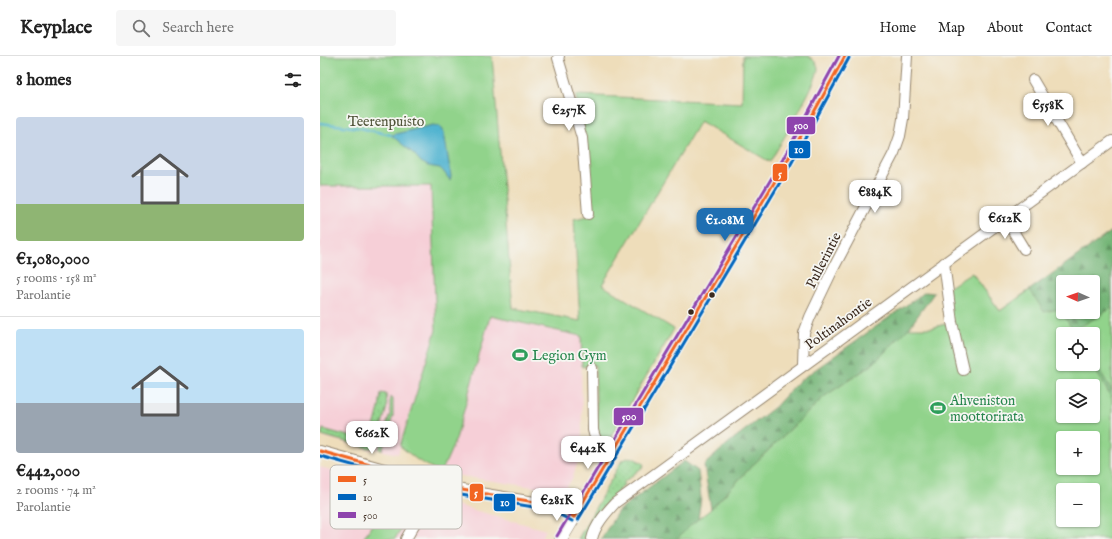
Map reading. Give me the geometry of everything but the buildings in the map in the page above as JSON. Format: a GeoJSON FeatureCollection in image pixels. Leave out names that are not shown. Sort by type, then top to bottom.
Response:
{"type":"FeatureCollection","features":[{"type":"Feature","properties":{"kind":"main road"},"geometry":{"type":"LineString","coordinates":[[561,539],[787,161],[843,56]]}},
{"type":"Feature","properties":{"kind":"street"},"geometry":{"type":"LineString","coordinates":[[559,56],[558,58],[582,138],[588,214]]}},
{"type":"Feature","properties":{"kind":"street","name":"Pullerintie"},"geometry":{"type":"LineString","coordinates":[[803,365],[804,333],[810,317],[832,271],[894,153],[898,142],[903,112],[907,56]]}},
{"type":"Feature","properties":{"kind":"street"},"geometry":{"type":"LineString","coordinates":[[1033,80],[1082,163]]}},
{"type":"Feature","properties":{"kind":"street","name":"Poltinahontie"},"geometry":{"type":"LineString","coordinates":[[592,539],[598,524],[615,503],[1004,218],[1112,141]]}},
{"type":"Feature","properties":{"kind":"street"},"geometry":{"type":"LineString","coordinates":[[1004,218],[1024,249]]}},
{"type":"Feature","properties":{"kind":"street"},"geometry":{"type":"LineString","coordinates":[[944,263],[952,322],[963,370]]}},
{"type":"Feature","properties":{"kind":"street"},"geometry":{"type":"LineString","coordinates":[[592,368],[594,438],[598,444],[613,453]]}},
{"type":"Feature","properties":{"kind":"street"},"geometry":{"type":"LineString","coordinates":[[320,451],[370,465]]}},
{"type":"Feature","properties":{"kind":"street"},"geometry":{"type":"LineString","coordinates":[[462,490],[547,504],[574,517]]}},
{"type":"Feature","properties":{"kind":"street"},"geometry":{"type":"LineString","coordinates":[[406,539],[412,529]]}},
{"type":"Feature","properties":{"kind":"shaded area"},"geometry":{"type":"Polygon","coordinates":[[[431,185],[436,330],[398,454],[375,449],[370,450],[320,436],[320,186],[431,185]]]}},
{"type":"Feature","properties":{"kind":"shaded area"},"geometry":{"type":"Polygon","coordinates":[[[489,316],[581,336],[582,450],[572,479],[566,488],[559,491],[462,476],[462,465],[445,465],[456,439],[489,316]]]}},
{"type":"Feature","properties":{"kind":"shaded area"},"geometry":{"type":"Polygon","coordinates":[[[320,467],[330,470],[330,529],[369,529],[363,539],[320,539],[320,467]]]}},
{"type":"Feature","properties":{"kind":"shaded area"},"geometry":{"type":"Polygon","coordinates":[[[462,507],[546,530],[541,539],[395,539],[401,529],[462,529],[462,507]]]}},
{"type":"Feature","properties":{"kind":"green space","name":"Teerenpuisto"},"geometry":{"type":"Polygon","coordinates":[[[320,56],[492,56],[513,308],[580,321],[574,219],[589,216],[576,95],[742,103],[743,56],[808,56],[815,62],[818,68],[817,75],[812,86],[770,162],[700,121],[602,285],[674,329],[608,441],[599,436],[597,433],[595,365],[582,367],[581,336],[490,316],[456,439],[445,465],[427,465],[416,459],[400,446],[436,330],[431,186],[320,186],[320,56]]]}},
{"type":"Feature","properties":{"kind":"green space"},"geometry":{"type":"Polygon","coordinates":[[[1112,231],[1112,439],[1100,406],[1100,379],[1089,379],[1083,371],[1100,371],[1100,327],[932,328],[952,322],[972,273],[1000,311],[1112,231]]]}},
{"type":"Feature","properties":{"kind":"green space","name":"Ahveniston moottorirata"},"geometry":{"type":"Polygon","coordinates":[[[972,273],[1000,311],[1030,290],[1044,312],[1056,310],[1056,319],[1066,319],[1071,327],[1056,327],[1056,371],[1096,371],[1112,399],[1112,539],[677,539],[693,523],[711,509],[753,465],[825,396],[872,365],[909,328],[932,328],[952,322],[948,288],[972,273]]]}},
{"type":"Feature","properties":{"kind":"green space"},"geometry":{"type":"Polygon","coordinates":[[[925,292],[934,293],[909,328],[872,365],[825,396],[753,465],[711,509],[704,465],[732,440],[775,407],[799,381],[925,292]]]}},
{"type":"Feature","properties":{"kind":"green space"},"geometry":{"type":"Polygon","coordinates":[[[1112,308],[1112,391],[1100,371],[1100,327],[1080,327],[1094,319],[1100,319],[1100,315],[1112,308]]]}},
{"type":"Feature","properties":{"kind":"green space"},"geometry":{"type":"Polygon","coordinates":[[[381,393],[386,394],[387,407],[375,448],[367,448],[321,435],[323,429],[370,442],[379,408],[381,393]]]}},
{"type":"Feature","properties":{"kind":"green space"},"geometry":{"type":"Polygon","coordinates":[[[390,397],[393,399],[393,416],[383,448],[380,450],[379,449],[390,414],[390,397]]]}},
{"type":"Feature","properties":{"kind":"green space"},"geometry":{"type":"Polygon","coordinates":[[[631,457],[643,463],[644,466],[623,483],[624,485],[597,514],[585,539],[578,539],[622,460],[631,457]]]}},
{"type":"Feature","properties":{"kind":"green space"},"geometry":{"type":"Polygon","coordinates":[[[684,461],[698,471],[701,498],[698,519],[677,539],[601,539],[618,511],[684,461]]]}},
{"type":"Feature","properties":{"kind":"green space"},"geometry":{"type":"Polygon","coordinates":[[[369,529],[401,529],[395,539],[363,539],[369,529]]]}},
{"type":"Feature","properties":{"kind":"water"},"geometry":{"type":"Polygon","coordinates":[[[433,125],[440,126],[444,132],[451,176],[450,180],[440,168],[428,166],[421,162],[414,154],[391,135],[433,125]]]}},
{"type":"Feature","properties":{"kind":"waterway"},"geometry":{"type":"LineString","coordinates":[[320,123],[360,128],[391,135]]}},
{"type":"Feature","properties":{"kind":"transit line","name":"500"},"geometry":{"type":"LineString","coordinates":[[557,536],[783,159],[839,56]]}},
{"type":"Feature","properties":{"kind":"transit line","name":"5"},"geometry":{"type":"LineString","coordinates":[[574,517],[787,161],[845,56]]}},
{"type":"Feature","properties":{"kind":"transit line","name":"10"},"geometry":{"type":"LineString","coordinates":[[578,520],[791,164],[849,58]]}},
{"type":"Feature","properties":{"kind":"transit line","name":"5"},"geometry":{"type":"LineString","coordinates":[[320,451],[370,465]]}},
{"type":"Feature","properties":{"kind":"transit line","name":"10"},"geometry":{"type":"LineString","coordinates":[[320,456],[352,465]]}},
{"type":"Feature","properties":{"kind":"transit line","name":"5"},"geometry":{"type":"LineString","coordinates":[[462,490],[547,504],[574,517]]}},
{"type":"Feature","properties":{"kind":"transit line","name":"10"},"geometry":{"type":"LineString","coordinates":[[462,495],[546,509],[572,521]]}},
{"type":"Feature","properties":{"kind":"place","name":"Legion Gym"},"geometry":{"type":"Point","coordinates":[520,355]}},
{"type":"Feature","properties":{"kind":"place","name":"Ahveniston moottorirata"},"geometry":{"type":"Point","coordinates":[938,408]}}]}
